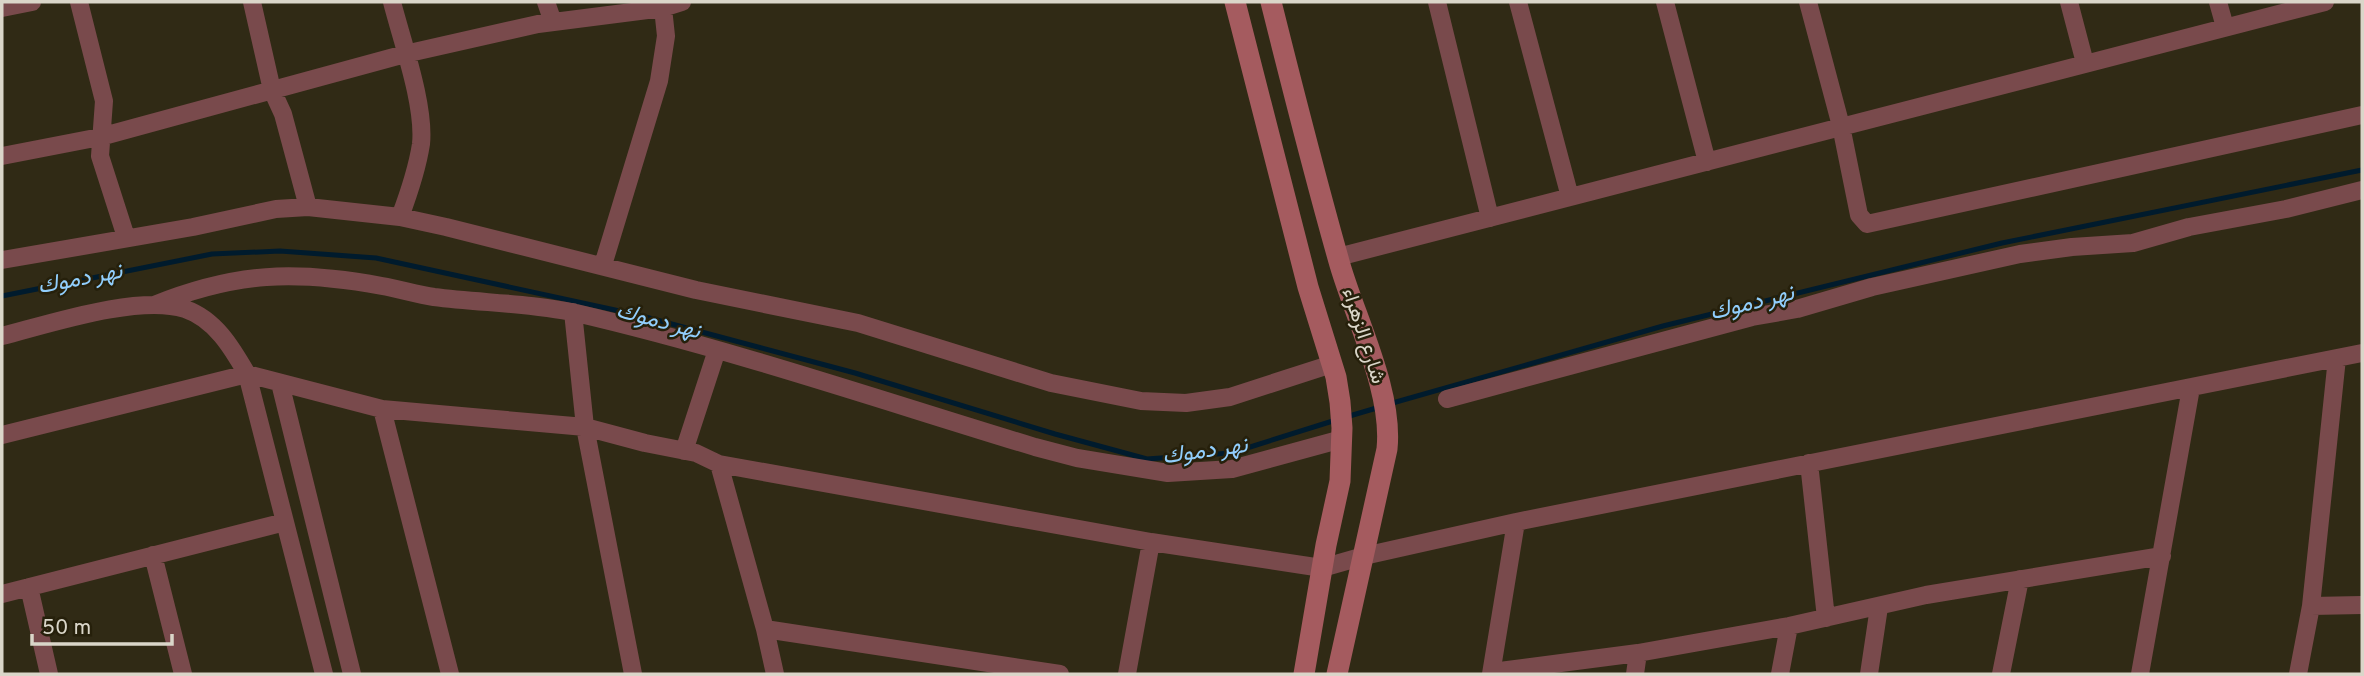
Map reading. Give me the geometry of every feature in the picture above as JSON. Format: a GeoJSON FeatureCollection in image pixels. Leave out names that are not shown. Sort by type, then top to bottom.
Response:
{"type":"FeatureCollection","features":[{"type":"Feature","properties":{"kind":"main road","name":"شارع الزهراء"},"geometry":{"type":"LineString","coordinates":[[1235,2],[1308,287],[1334,370],[1342,434],[1340,481],[1304,674]]}},
{"type":"Feature","properties":{"kind":"main road","name":"شارع الزهراء"},"geometry":{"type":"LineString","coordinates":[[1271,2],[1338,257],[1388,421],[1387,449],[1337,674]]}},
{"type":"Feature","properties":{"kind":"street"},"geometry":{"type":"LineString","coordinates":[[2,8],[32,2]]}},
{"type":"Feature","properties":{"kind":"street"},"geometry":{"type":"LineString","coordinates":[[79,2],[104,101],[100,156],[126,237]]}},
{"type":"Feature","properties":{"kind":"street"},"geometry":{"type":"LineString","coordinates":[[252,2],[272,90],[283,114],[308,207]]}},
{"type":"Feature","properties":{"kind":"street"},"geometry":{"type":"LineString","coordinates":[[391,2],[419,117],[421,141],[415,173],[400,217]]}},
{"type":"Feature","properties":{"kind":"street"},"geometry":{"type":"LineString","coordinates":[[546,2],[553,22]]}},
{"type":"Feature","properties":{"kind":"street"},"geometry":{"type":"LineString","coordinates":[[2,156],[100,137],[405,54],[553,22],[663,8],[682,2]]}},
{"type":"Feature","properties":{"kind":"street"},"geometry":{"type":"LineString","coordinates":[[1437,2],[1490,218]]}},
{"type":"Feature","properties":{"kind":"street"},"geometry":{"type":"LineString","coordinates":[[1518,2],[1570,197]]}},
{"type":"Feature","properties":{"kind":"street"},"geometry":{"type":"LineString","coordinates":[[1665,2],[1707,162]]}},
{"type":"Feature","properties":{"kind":"street"},"geometry":{"type":"LineString","coordinates":[[1808,2],[1841,126],[1860,215],[1867,223],[2362,115]]}},
{"type":"Feature","properties":{"kind":"street"},"geometry":{"type":"LineString","coordinates":[[2069,2],[2085,63]]}},
{"type":"Feature","properties":{"kind":"street"},"geometry":{"type":"LineString","coordinates":[[2218,2],[2225,27]]}},
{"type":"Feature","properties":{"kind":"street"},"geometry":{"type":"LineString","coordinates":[[1338,257],[2325,2]]}},
{"type":"Feature","properties":{"kind":"street"},"geometry":{"type":"LineString","coordinates":[[603,265],[659,81],[666,36],[663,8]]}},
{"type":"Feature","properties":{"kind":"street"},"geometry":{"type":"LineString","coordinates":[[1447,399],[1752,317],[1797,309],[1872,287],[2020,254],[2133,243],[2189,227],[2286,209],[2362,190]]}},
{"type":"Feature","properties":{"kind":"street"},"geometry":{"type":"LineString","coordinates":[[2,260],[193,227],[276,209],[308,207],[400,217],[696,290],[858,323],[1051,383],[1142,401],[1186,403],[1230,397],[1334,370]]}},
{"type":"Feature","properties":{"kind":"street"},"geometry":{"type":"LineString","coordinates":[[2,336],[90,314],[153,305],[189,291],[224,282],[287,275],[339,279],[432,296],[573,312],[717,351],[1035,447],[1076,458],[1167,473],[1232,469],[1342,434]]}},
{"type":"Feature","properties":{"kind":"street"},"geometry":{"type":"LineString","coordinates":[[153,305],[187,310],[200,316],[226,340],[247,374],[324,674]]}},
{"type":"Feature","properties":{"kind":"street"},"geometry":{"type":"LineString","coordinates":[[573,312],[585,427],[633,674]]}},
{"type":"Feature","properties":{"kind":"street"},"geometry":{"type":"LineString","coordinates":[[684,450],[717,351]]}},
{"type":"Feature","properties":{"kind":"street"},"geometry":{"type":"LineString","coordinates":[[2,435],[247,374],[382,408],[585,427],[684,450],[719,464],[1151,542],[1322,568],[1516,522],[2362,353]]}},
{"type":"Feature","properties":{"kind":"street"},"geometry":{"type":"LineString","coordinates":[[2298,674],[2311,606],[2337,358]]}},
{"type":"Feature","properties":{"kind":"street"},"geometry":{"type":"LineString","coordinates":[[280,383],[352,674]]}},
{"type":"Feature","properties":{"kind":"street"},"geometry":{"type":"LineString","coordinates":[[2140,674],[2191,388]]}},
{"type":"Feature","properties":{"kind":"street"},"geometry":{"type":"LineString","coordinates":[[382,408],[450,674]]}},
{"type":"Feature","properties":{"kind":"street"},"geometry":{"type":"LineString","coordinates":[[1809,463],[1826,618]]}},
{"type":"Feature","properties":{"kind":"street"},"geometry":{"type":"LineString","coordinates":[[719,464],[775,674]]}},
{"type":"Feature","properties":{"kind":"street"},"geometry":{"type":"LineString","coordinates":[[2,594],[285,522]]}},
{"type":"Feature","properties":{"kind":"street"},"geometry":{"type":"LineString","coordinates":[[1516,522],[1492,673],[1638,653],[1789,626],[1926,594],[2162,556]]}},
{"type":"Feature","properties":{"kind":"street"},"geometry":{"type":"LineString","coordinates":[[1127,674],[1151,542]]}},
{"type":"Feature","properties":{"kind":"street"},"geometry":{"type":"LineString","coordinates":[[153,555],[183,674]]}},
{"type":"Feature","properties":{"kind":"street"},"geometry":{"type":"LineString","coordinates":[[2001,674],[2020,579]]}},
{"type":"Feature","properties":{"kind":"street"},"geometry":{"type":"LineString","coordinates":[[29,587],[49,674]]}},
{"type":"Feature","properties":{"kind":"street"},"geometry":{"type":"LineString","coordinates":[[2311,606],[2362,605]]}},
{"type":"Feature","properties":{"kind":"street"},"geometry":{"type":"LineString","coordinates":[[1869,674],[1879,607]]}},
{"type":"Feature","properties":{"kind":"street"},"geometry":{"type":"LineString","coordinates":[[1780,674],[1789,626]]}},
{"type":"Feature","properties":{"kind":"street"},"geometry":{"type":"LineString","coordinates":[[765,629],[1060,674]]}},
{"type":"Feature","properties":{"kind":"street"},"geometry":{"type":"LineString","coordinates":[[1635,674],[1638,653]]}},
{"type":"Feature","properties":{"kind":"waterway","name":"نهر دموك"},"geometry":{"type":"LineString","coordinates":[[1389,404],[1663,326],[2002,243],[2362,170]]}},
{"type":"Feature","properties":{"kind":"waterway","name":"نهر دموك"},"geometry":{"type":"LineString","coordinates":[[2,296],[212,254],[280,251],[376,258],[638,315],[855,373],[1147,459],[1231,453],[1336,420]]}},
{"type":"Feature","properties":{"kind":"waterway","name":"نهر دموك"},"geometry":{"type":"LineString","coordinates":[[1346,417],[1380,407]]}}]}
